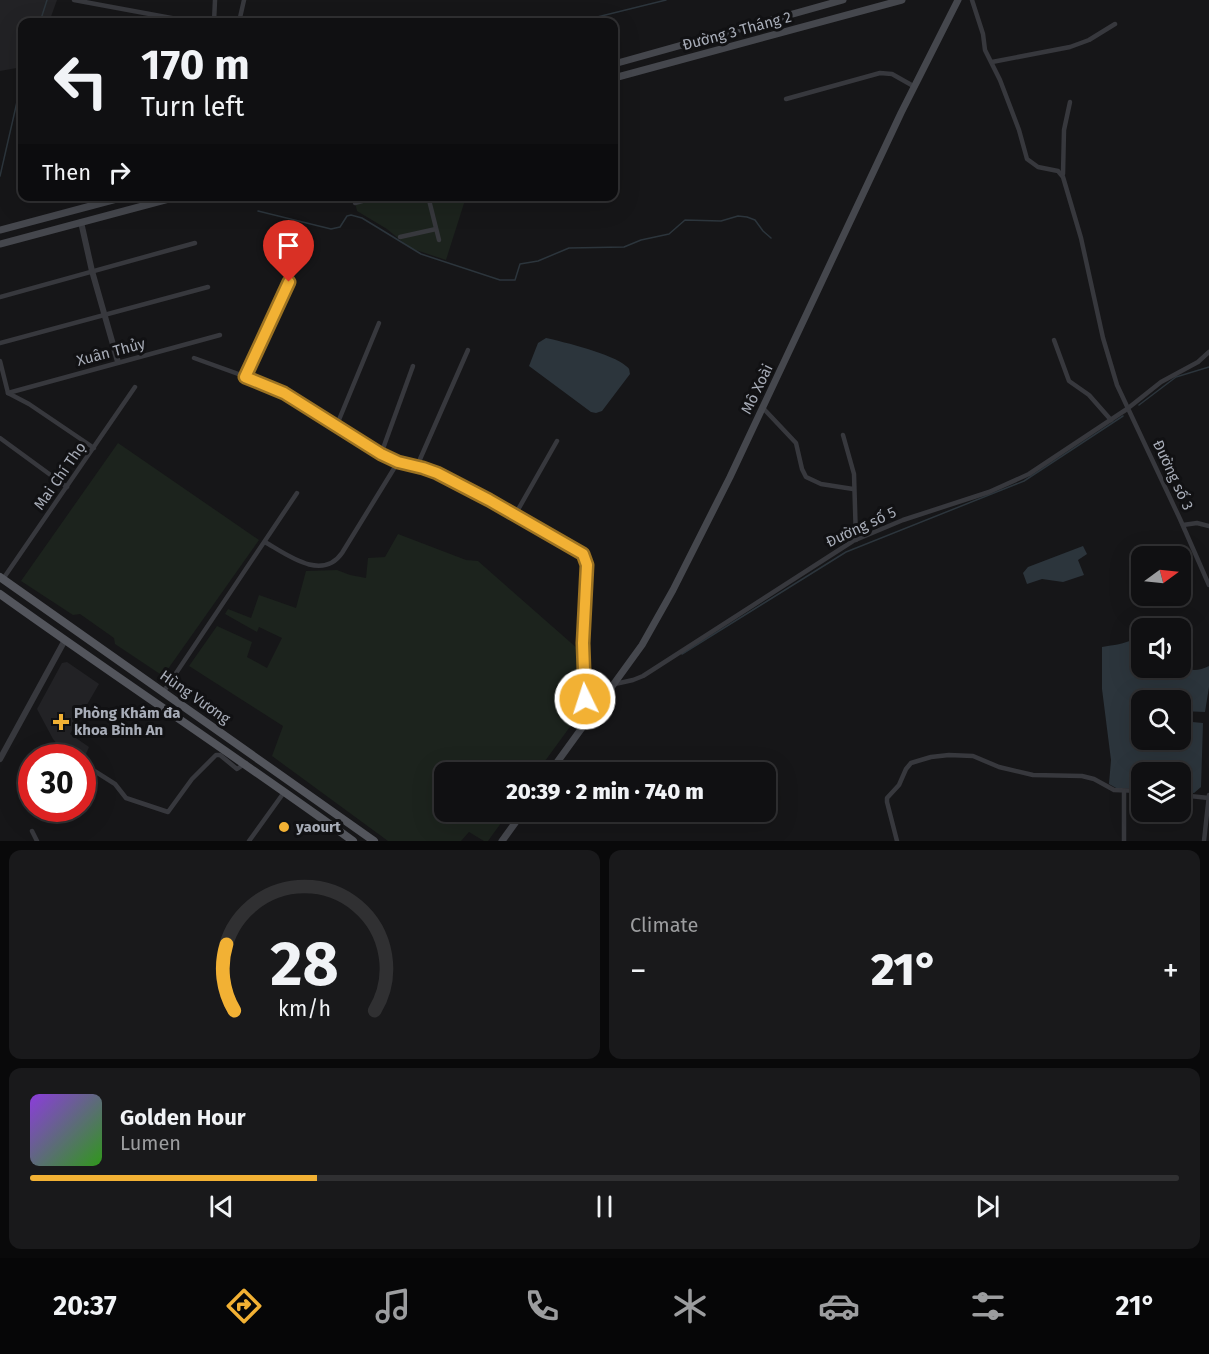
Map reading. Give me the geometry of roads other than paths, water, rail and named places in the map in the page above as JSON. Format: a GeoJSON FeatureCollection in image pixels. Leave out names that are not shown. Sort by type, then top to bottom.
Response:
{"type":"FeatureCollection","features":[{"type":"Feature","properties":{"kind":"main road","name":"Đường 3 Tháng 2"},"geometry":{"type":"LineString","coordinates":[[618,63],[843,0]]}},
{"type":"Feature","properties":{"kind":"main road","name":"Đường 3 Tháng 2"},"geometry":{"type":"LineString","coordinates":[[618,77],[902,0]]}},
{"type":"Feature","properties":{"kind":"main road","name":"Mô Xoài"},"geometry":{"type":"LineString","coordinates":[[557,762],[615,684],[651,632],[665,607],[958,0]]}},
{"type":"Feature","properties":{"kind":"main road"},"geometry":{"type":"LineString","coordinates":[[0,230],[107,201]]}},
{"type":"Feature","properties":{"kind":"main road"},"geometry":{"type":"LineString","coordinates":[[0,244],[161,201]]}},
{"type":"Feature","properties":{"kind":"main road","name":"Hùng Vương"},"geometry":{"type":"LineString","coordinates":[[1,579],[164,691],[374,841]]}},
{"type":"Feature","properties":{"kind":"main road","name":"Hùng Vương"},"geometry":{"type":"LineString","coordinates":[[0,594],[285,791],[353,841]]}},
{"type":"Feature","properties":{"kind":"main road"},"geometry":{"type":"LineString","coordinates":[[65,640],[74,630]]}},
{"type":"Feature","properties":{"kind":"main road"},"geometry":{"type":"LineString","coordinates":[[156,702],[164,691]]}},
{"type":"Feature","properties":{"kind":"main road"},"geometry":{"type":"LineString","coordinates":[[502,841],[516,822]]}},
{"type":"Feature","properties":{"kind":"street"},"geometry":{"type":"LineString","coordinates":[[74,0],[171,18]]}},
{"type":"Feature","properties":{"kind":"street"},"geometry":{"type":"LineString","coordinates":[[214,18],[215,0]]}},
{"type":"Feature","properties":{"kind":"street"},"geometry":{"type":"LineString","coordinates":[[240,18],[244,0]]}},
{"type":"Feature","properties":{"kind":"street"},"geometry":{"type":"LineString","coordinates":[[972,0],[983,34],[985,50],[1019,130],[1029,161],[1038,167],[1058,171],[1063,177]]}},
{"type":"Feature","properties":{"kind":"street"},"geometry":{"type":"LineString","coordinates":[[796,13],[801,28]]}},
{"type":"Feature","properties":{"kind":"street"},"geometry":{"type":"LineString","coordinates":[[992,62],[1070,48],[1089,40],[1115,24]]}},
{"type":"Feature","properties":{"kind":"street"},"geometry":{"type":"LineString","coordinates":[[786,99],[880,73],[892,74],[915,87]]}},
{"type":"Feature","properties":{"kind":"street","name":"Đường số 3"},"geometry":{"type":"LineString","coordinates":[[1070,102],[1064,130],[1063,177],[1083,247],[1109,359],[1127,409],[1209,585]]}},
{"type":"Feature","properties":{"kind":"street"},"geometry":{"type":"LineString","coordinates":[[355,204],[364,201]]}},
{"type":"Feature","properties":{"kind":"street"},"geometry":{"type":"LineString","coordinates":[[429,201],[439,240]]}},
{"type":"Feature","properties":{"kind":"street"},"geometry":{"type":"LineString","coordinates":[[81,222],[92,271],[118,362]]}},
{"type":"Feature","properties":{"kind":"street"},"geometry":{"type":"LineString","coordinates":[[400,237],[436,229]]}},
{"type":"Feature","properties":{"kind":"street"},"geometry":{"type":"LineString","coordinates":[[0,297],[195,243]]}},
{"type":"Feature","properties":{"kind":"street"},"geometry":{"type":"LineString","coordinates":[[245,377],[298,264]]}},
{"type":"Feature","properties":{"kind":"street"},"geometry":{"type":"LineString","coordinates":[[0,343],[208,287]]}},
{"type":"Feature","properties":{"kind":"street"},"geometry":{"type":"LineString","coordinates":[[336,427],[379,323]]}},
{"type":"Feature","properties":{"kind":"street","name":"Xuân Thủy"},"geometry":{"type":"LineString","coordinates":[[8,393],[220,335]]}},
{"type":"Feature","properties":{"kind":"street"},"geometry":{"type":"LineString","coordinates":[[1054,340],[1069,381],[1089,395],[1111,420]]}},
{"type":"Feature","properties":{"kind":"street"},"geometry":{"type":"LineString","coordinates":[[417,466],[468,350]]}},
{"type":"Feature","properties":{"kind":"street","name":"Đường số 5"},"geometry":{"type":"LineString","coordinates":[[615,684],[643,676],[856,540],[903,520],[989,492],[1022,477],[1111,420],[1155,386],[1198,362],[1209,352]]}},
{"type":"Feature","properties":{"kind":"street"},"geometry":{"type":"LineString","coordinates":[[194,358],[284,393],[381,454],[398,462],[437,473],[583,554],[586,560],[584,682],[588,720]]}},
{"type":"Feature","properties":{"kind":"street"},"geometry":{"type":"LineString","coordinates":[[0,361],[8,393],[29,404],[94,448]]}},
{"type":"Feature","properties":{"kind":"street"},"geometry":{"type":"LineString","coordinates":[[381,454],[413,366]]}},
{"type":"Feature","properties":{"kind":"street","name":"Mai Chí Thọ"},"geometry":{"type":"LineString","coordinates":[[1,579],[135,387]]}},
{"type":"Feature","properties":{"kind":"street"},"geometry":{"type":"LineString","coordinates":[[763,408],[796,443],[806,477],[821,484],[853,489]]}},
{"type":"Feature","properties":{"kind":"street"},"geometry":{"type":"LineString","coordinates":[[843,435],[854,474],[856,540]]}},
{"type":"Feature","properties":{"kind":"street"},"geometry":{"type":"LineString","coordinates":[[0,438],[66,487]]}},
{"type":"Feature","properties":{"kind":"street"},"geometry":{"type":"LineString","coordinates":[[515,515],[557,441]]}},
{"type":"Feature","properties":{"kind":"street"},"geometry":{"type":"LineString","coordinates":[[265,542],[306,565],[334,561],[339,557],[398,462]]}},
{"type":"Feature","properties":{"kind":"street"},"geometry":{"type":"LineString","coordinates":[[164,691],[297,493]]}},
{"type":"Feature","properties":{"kind":"street"},"geometry":{"type":"LineString","coordinates":[[1183,525],[1197,523],[1209,526]]}},
{"type":"Feature","properties":{"kind":"street"},"geometry":{"type":"LineString","coordinates":[[0,759],[65,640]]}},
{"type":"Feature","properties":{"kind":"street"},"geometry":{"type":"LineString","coordinates":[[96,772],[115,784],[126,798],[168,812],[192,779],[216,755],[220,755],[237,769],[246,764]]}},
{"type":"Feature","properties":{"kind":"street"},"geometry":{"type":"LineString","coordinates":[[897,841],[887,798],[900,783],[908,766],[931,757],[973,756],[1010,770],[1033,775],[1082,776],[1095,779],[1109,788],[1131,790]]}},
{"type":"Feature","properties":{"kind":"street"},"geometry":{"type":"LineString","coordinates":[[1124,790],[1124,841]]}},
{"type":"Feature","properties":{"kind":"street"},"geometry":{"type":"LineString","coordinates":[[249,841],[285,791]]}},
{"type":"Feature","properties":{"kind":"street"},"geometry":{"type":"LineString","coordinates":[[1191,795],[1209,796],[1204,841]]}},
{"type":"Feature","properties":{"kind":"street"},"geometry":{"type":"LineString","coordinates":[[32,831],[37,841]]}},
{"type":"Feature","properties":{"kind":"waterway"},"geometry":{"type":"LineString","coordinates":[[41,18],[47,0]]}},
{"type":"Feature","properties":{"kind":"waterway"},"geometry":{"type":"LineString","coordinates":[[593,18],[666,0]]}},
{"type":"Feature","properties":{"kind":"waterway"},"geometry":{"type":"LineString","coordinates":[[0,176],[18,97]]}},
{"type":"Feature","properties":{"kind":"waterway"},"geometry":{"type":"LineString","coordinates":[[258,211],[331,229],[340,227],[347,216],[362,218],[421,254],[500,280],[515,280],[520,264],[538,261],[569,248],[624,247],[641,240],[669,234],[685,220],[721,221],[738,216],[747,217],[755,220],[771,238]]}},
{"type":"Feature","properties":{"kind":"waterway"},"geometry":{"type":"LineString","coordinates":[[1139,405],[1176,377],[1209,367]]}},
{"type":"Feature","properties":{"kind":"waterway"},"geometry":{"type":"LineString","coordinates":[[682,654],[846,552],[1024,481],[1123,416]]}},
{"type":"Feature","properties":{"kind":"place","name":"Phòng Khám đa khoa Bình An"},"geometry":{"type":"Point","coordinates":[61,722]}},
{"type":"Feature","properties":{"kind":"place","name":"yaourt"},"geometry":{"type":"Point","coordinates":[284,827]}}]}
